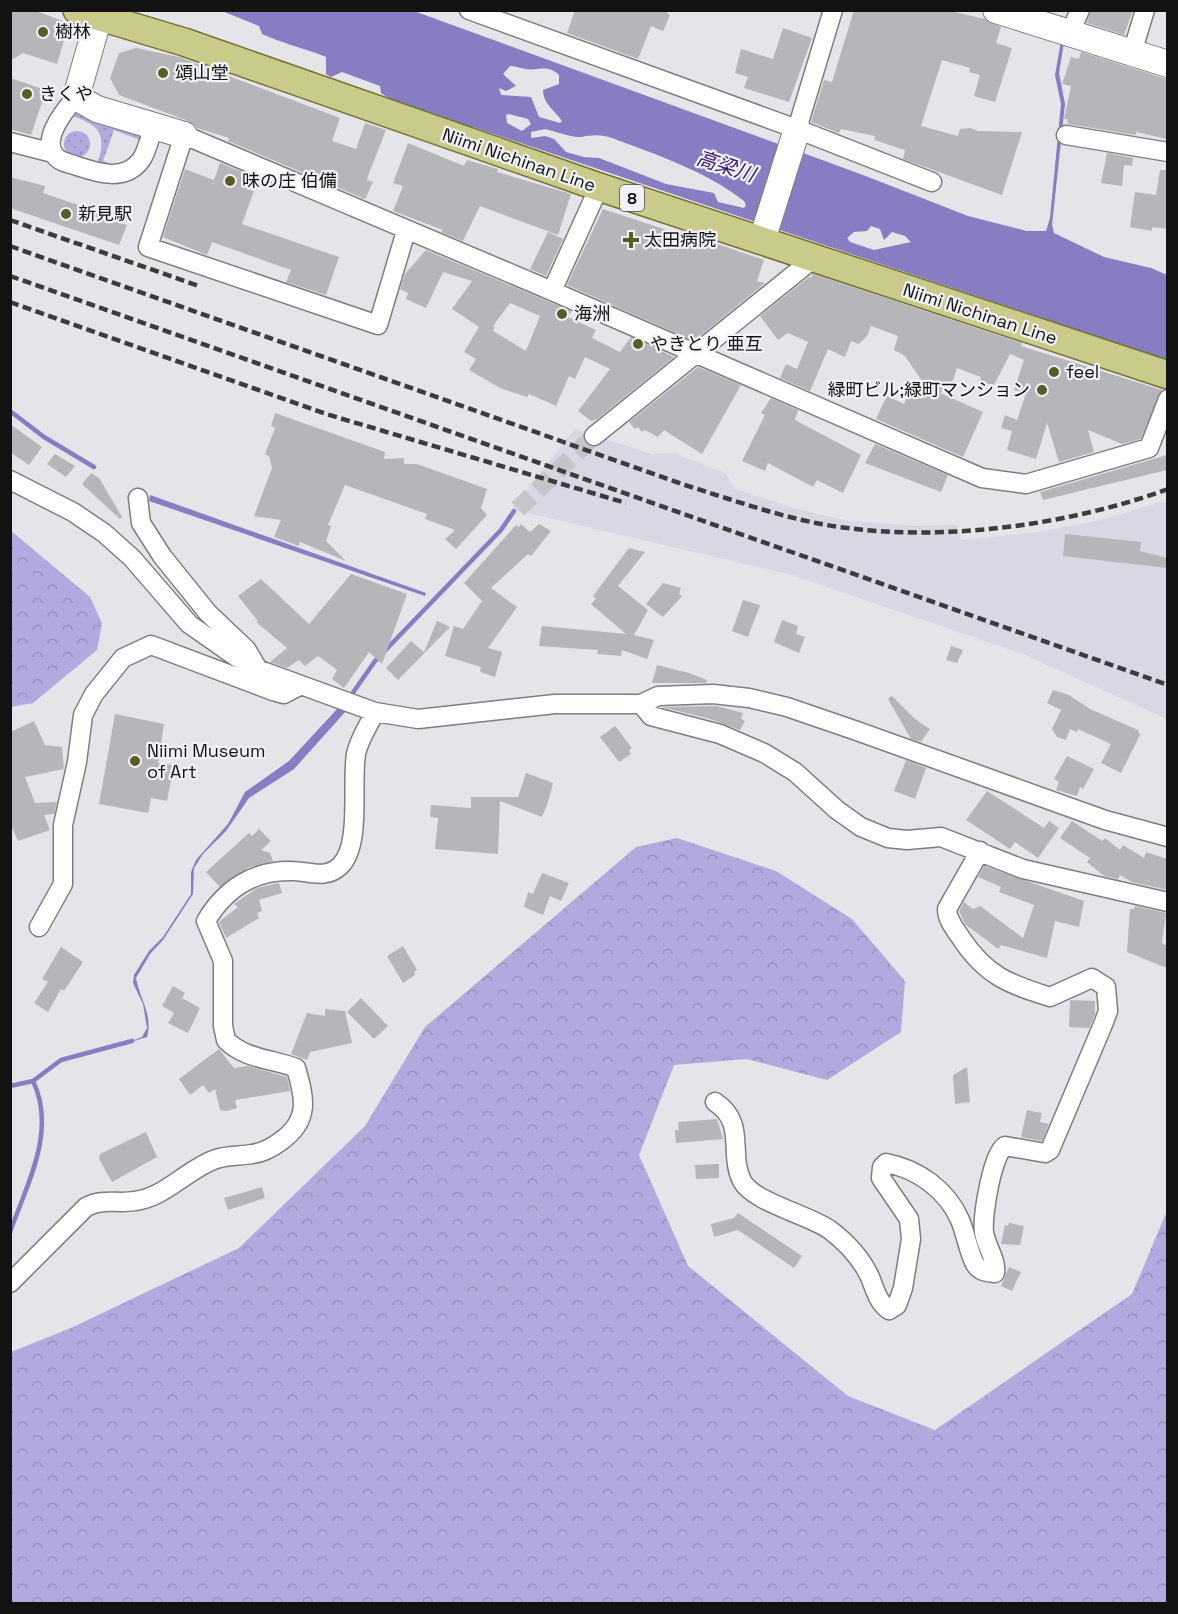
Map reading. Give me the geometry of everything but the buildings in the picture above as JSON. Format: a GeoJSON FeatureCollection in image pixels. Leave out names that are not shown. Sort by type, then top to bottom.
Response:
{"type":"FeatureCollection","features":[{"type":"Feature","properties":{"kind":"main road","name":"Niimi Nichinan Line"},"geometry":{"type":"LineString","coordinates":[[92,13],[184,42],[599,187],[1167,375]]}},
{"type":"Feature","properties":{"kind":"street"},"geometry":{"type":"LineString","coordinates":[[469,10],[796,129],[932,182]]}},
{"type":"Feature","properties":{"kind":"street"},"geometry":{"type":"LineString","coordinates":[[762,240],[833,10]]}},
{"type":"Feature","properties":{"kind":"street"},"geometry":{"type":"LineString","coordinates":[[996,10],[1075,22],[1132,52],[1167,64]]}},
{"type":"Feature","properties":{"kind":"street"},"geometry":{"type":"LineString","coordinates":[[1132,52],[1145,10]]}},
{"type":"Feature","properties":{"kind":"street"},"geometry":{"type":"LineString","coordinates":[[53,153],[51,139],[60,115],[76,97],[92,13]]}},
{"type":"Feature","properties":{"kind":"street"},"geometry":{"type":"LineString","coordinates":[[76,97],[97,109],[184,135],[699,354],[982,478],[1026,484],[1149,448],[1167,399]]}},
{"type":"Feature","properties":{"kind":"street"},"geometry":{"type":"LineString","coordinates":[[10,142],[53,153],[60,160],[101,174],[114,175],[129,171],[141,160],[154,126]]}},
{"type":"Feature","properties":{"kind":"street"},"geometry":{"type":"LineString","coordinates":[[184,135],[148,247],[378,325],[406,231]]}},
{"type":"Feature","properties":{"kind":"street"},"geometry":{"type":"LineString","coordinates":[[1066,135],[1167,152]]}},
{"type":"Feature","properties":{"kind":"street"},"geometry":{"type":"LineString","coordinates":[[552,291],[599,187]]}},
{"type":"Feature","properties":{"kind":"street"},"geometry":{"type":"LineString","coordinates":[[594,436],[699,354],[813,259]]}},
{"type":"Feature","properties":{"kind":"street"},"geometry":{"type":"LineString","coordinates":[[10,480],[74,512],[104,533],[132,558],[189,624],[258,669],[375,712],[418,719],[555,704],[641,704],[658,696],[713,694],[748,698],[787,707],[1105,820],[1167,837]]}},
{"type":"Feature","properties":{"kind":"street"},"geometry":{"type":"LineString","coordinates":[[138,498],[141,523],[162,556],[208,613],[246,648],[258,669]]}},
{"type":"Feature","properties":{"kind":"street"},"geometry":{"type":"LineString","coordinates":[[39,927],[63,884],[63,825],[77,762],[83,715],[94,694],[123,658],[151,645],[284,694],[302,685]]}},
{"type":"Feature","properties":{"kind":"street"},"geometry":{"type":"LineString","coordinates":[[641,704],[651,716],[720,734],[764,753],[795,772],[837,810],[861,826],[888,838],[907,840],[941,837],[1023,869],[1167,902]]}},
{"type":"Feature","properties":{"kind":"street"},"geometry":{"type":"LineString","coordinates":[[10,1284],[86,1207],[97,1202],[134,1202],[154,1196],[215,1160],[254,1154],[267,1149],[288,1136],[301,1121],[302,1093],[296,1068],[274,1060],[246,1055],[226,1040],[223,1026],[223,961],[206,921],[228,893],[248,878],[294,870],[321,874],[339,866],[346,858],[352,839],[357,749],[375,712]]}},
{"type":"Feature","properties":{"kind":"street"},"geometry":{"type":"LineString","coordinates":[[715,1102],[734,1122],[739,1173],[743,1183],[771,1202],[828,1229],[851,1247],[868,1274],[881,1305],[889,1310],[897,1305],[903,1288],[911,1239],[909,1219],[881,1178],[882,1167],[886,1163],[901,1166],[941,1189],[960,1219],[976,1266],[983,1272],[995,1273],[996,1266],[983,1230],[988,1194],[998,1156],[1005,1146],[1045,1153],[1050,1150],[1104,1022],[1108,1001],[1106,987],[1092,978],[1050,997],[1002,980],[974,958],[951,924],[947,909],[980,851]]}},
{"type":"Feature","properties":{"kind":"shaded area"},"geometry":{"type":"Polygon","coordinates":[[[575,429],[652,454],[674,453],[725,473],[735,489],[799,510],[850,521],[916,526],[957,525],[961,540],[1039,532],[1101,520],[1161,502],[1167,503],[1167,719],[1025,655],[792,575],[511,509],[575,429]]]}},
{"type":"Feature","properties":{"kind":"green space"},"geometry":{"type":"Polygon","coordinates":[[[74,111],[143,132],[140,140],[114,130],[103,161],[115,165],[97,165],[101,146],[99,133],[90,123],[72,116],[74,111]]]}},
{"type":"Feature","properties":{"kind":"green space"},"geometry":{"type":"Polygon","coordinates":[[[77,131],[86,135],[90,144],[86,153],[77,157],[68,153],[64,144],[68,135],[77,131]]]}},
{"type":"Feature","properties":{"kind":"green space"},"geometry":{"type":"Polygon","coordinates":[[[10,530],[90,597],[102,623],[97,650],[33,703],[11,707],[10,530]]]}},
{"type":"Feature","properties":{"kind":"green space"},"geometry":{"type":"Polygon","coordinates":[[[677,838],[776,871],[852,919],[905,981],[901,1032],[827,1080],[747,1059],[674,1065],[639,1155],[688,1266],[848,1396],[935,1430],[1132,1294],[1167,1211],[1167,1603],[11,1603],[11,1352],[71,1328],[239,1248],[365,1126],[425,1027],[636,847],[677,838]]]}},
{"type":"Feature","properties":{"kind":"water","name":"高梁川"},"geometry":{"type":"Polygon","coordinates":[[[222,11],[414,11],[863,175],[968,216],[1027,231],[1046,231],[1050,218],[1061,104],[1055,75],[1061,41],[1064,42],[1059,73],[1065,104],[1052,225],[1054,233],[1104,257],[1151,268],[1167,275],[1167,360],[473,127],[463,128],[414,111],[415,108],[390,99],[381,93],[380,86],[342,72],[331,77],[326,74],[326,57],[262,34],[259,26],[222,11]],[[510,66],[503,74],[516,86],[506,91],[499,88],[501,95],[531,97],[539,117],[560,123],[562,121],[547,103],[543,90],[559,84],[559,75],[547,69],[510,66]],[[506,115],[507,123],[522,131],[531,124],[528,119],[506,115]],[[545,129],[531,132],[531,138],[545,136],[554,139],[566,152],[599,158],[666,184],[714,193],[718,202],[744,208],[746,205],[729,190],[697,172],[612,138],[600,135],[573,136],[545,129]],[[871,226],[867,231],[854,232],[847,238],[850,242],[874,250],[911,242],[905,236],[892,232],[884,240],[880,229],[871,226]]]}},
{"type":"Feature","properties":{"kind":"water"},"geometry":{"type":"Polygon","coordinates":[[[150,495],[426,593],[425,596],[149,501],[150,495]]]}},
{"type":"Feature","properties":{"kind":"water"},"geometry":{"type":"Polygon","coordinates":[[[338,708],[346,711],[294,769],[249,798],[226,831],[203,854],[194,868],[193,894],[163,940],[150,954],[136,978],[147,1014],[148,1029],[147,1037],[127,1043],[142,1037],[147,1028],[143,1004],[133,983],[134,975],[149,951],[163,937],[191,894],[191,872],[196,860],[228,824],[245,792],[289,761],[338,708]]]}},
{"type":"Feature","properties":{"kind":"waterway"},"geometry":{"type":"LineString","coordinates":[[10,411],[44,437],[94,467]]}},
{"type":"Feature","properties":{"kind":"waterway"},"geometry":{"type":"LineString","coordinates":[[352,694],[375,661],[501,530],[514,511]]}},
{"type":"Feature","properties":{"kind":"waterway"},"geometry":{"type":"LineString","coordinates":[[10,1086],[33,1081],[61,1060],[132,1041]]}},
{"type":"Feature","properties":{"kind":"waterway"},"geometry":{"type":"LineString","coordinates":[[10,1232],[31,1176],[41,1138],[40,1100],[33,1081]]}},
{"type":"Feature","properties":{"kind":"tunnel"},"geometry":{"type":"LineString","coordinates":[[518,509],[594,436]]}},
{"type":"Feature","properties":{"kind":"railway"},"geometry":{"type":"LineString","coordinates":[[10,220],[199,286]]}},
{"type":"Feature","properties":{"kind":"railway"},"geometry":{"type":"LineString","coordinates":[[10,246],[685,485],[769,511],[821,524],[863,530],[907,532],[951,532],[996,528],[1085,513],[1168,489]]}},
{"type":"Feature","properties":{"kind":"railway"},"geometry":{"type":"LineString","coordinates":[[10,276],[1168,685]]}},
{"type":"Feature","properties":{"kind":"railway"},"geometry":{"type":"LineString","coordinates":[[10,302],[326,414],[626,503]]}},
{"type":"Feature","properties":{"kind":"place","name":"樹林"},"geometry":{"type":"Point","coordinates":[43,32]}},
{"type":"Feature","properties":{"kind":"place","name":"頌山堂"},"geometry":{"type":"Point","coordinates":[163,73]}},
{"type":"Feature","properties":{"kind":"place","name":"きくや"},"geometry":{"type":"Point","coordinates":[27,94]}},
{"type":"Feature","properties":{"kind":"place","name":"味の庄 伯備"},"geometry":{"type":"Point","coordinates":[230,181]}},
{"type":"Feature","properties":{"kind":"place","name":"新見駅"},"geometry":{"type":"Point","coordinates":[66,214]}},
{"type":"Feature","properties":{"kind":"place","name":"太田病院"},"geometry":{"type":"Point","coordinates":[631,240]}},
{"type":"Feature","properties":{"kind":"place","name":"海洲"},"geometry":{"type":"Point","coordinates":[562,314]}},
{"type":"Feature","properties":{"kind":"place","name":"やきとり 亜互"},"geometry":{"type":"Point","coordinates":[638,344]}},
{"type":"Feature","properties":{"kind":"place","name":"feel"},"geometry":{"type":"Point","coordinates":[1054,372]}},
{"type":"Feature","properties":{"kind":"place","name":"緑町ビル;緑町マンション"},"geometry":{"type":"Point","coordinates":[1042,390]}},
{"type":"Feature","properties":{"kind":"place","name":"Niimi Museum of Art"},"geometry":{"type":"Point","coordinates":[135,761]}}]}
